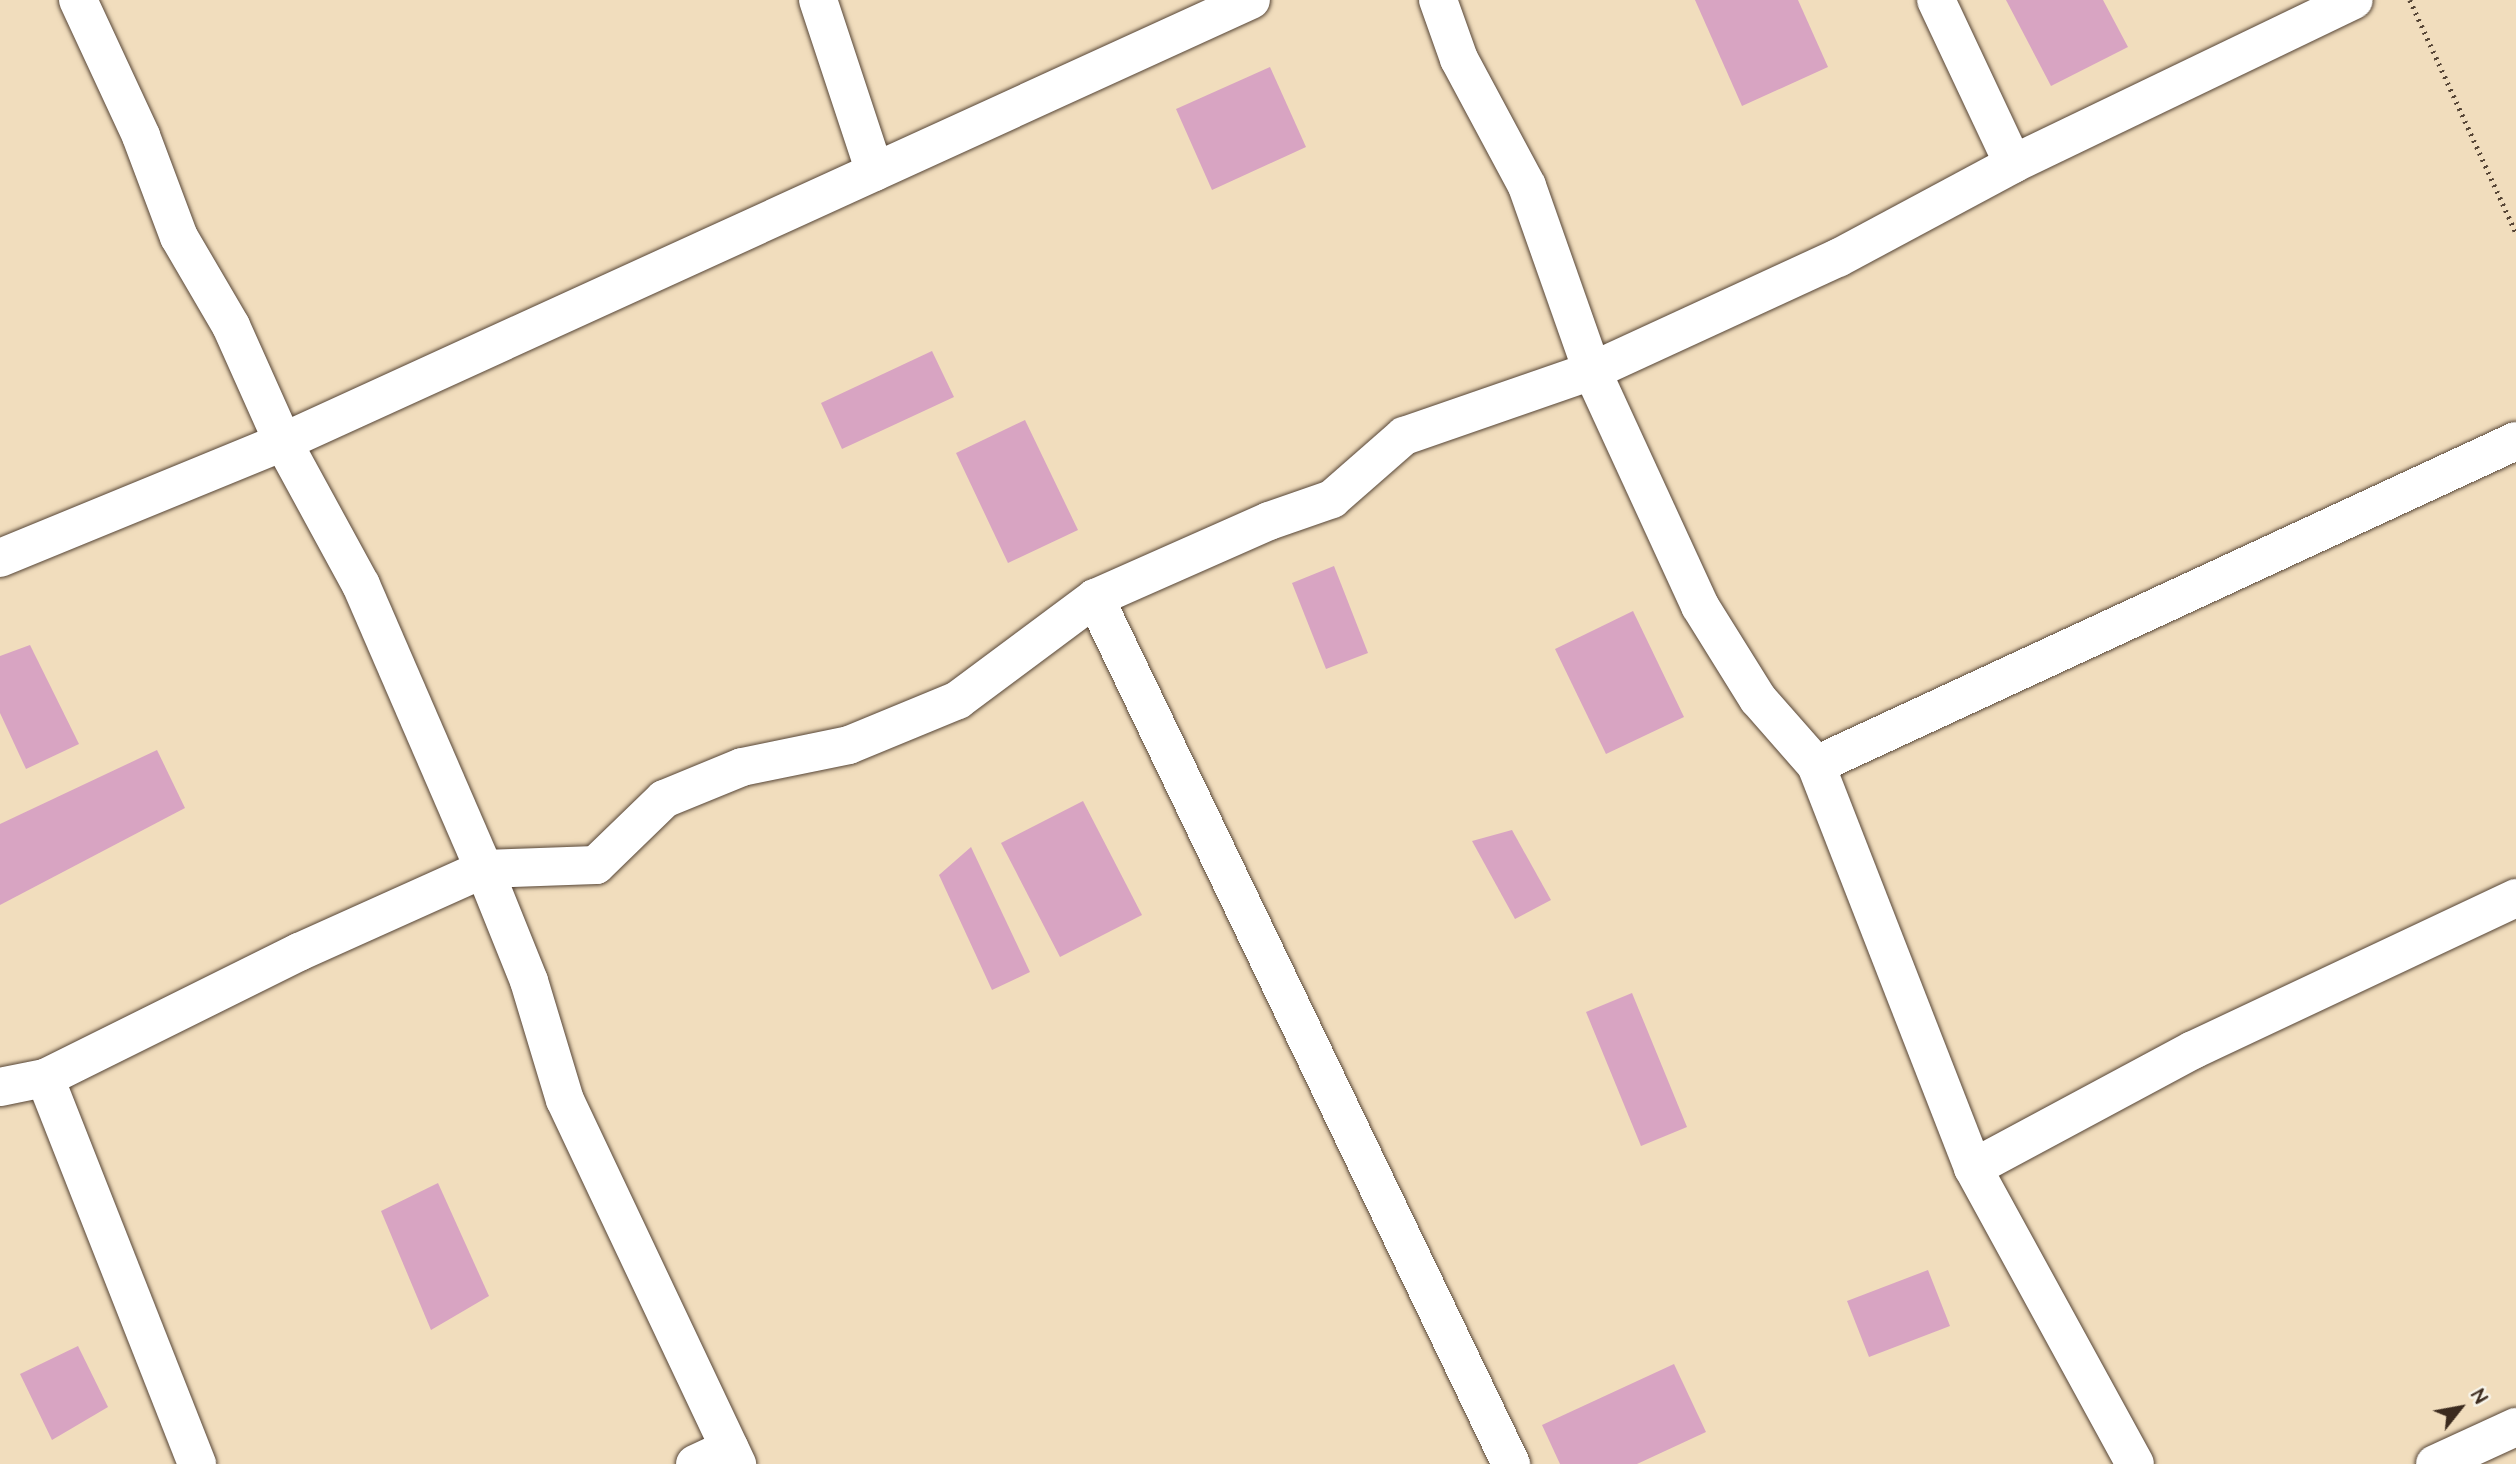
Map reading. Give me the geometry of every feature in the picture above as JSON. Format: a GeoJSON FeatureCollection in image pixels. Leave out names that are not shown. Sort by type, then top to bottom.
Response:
{"type":"FeatureCollection","features":[{"type":"Feature","properties":{"kind":"street"},"geometry":{"type":"LineString","coordinates":[[78,0],[141,136],[178,237],[231,326],[283,442],[360,585],[484,869],[529,981],[565,1101],[733,1456],[695,1464]]}},
{"type":"Feature","properties":{"kind":"street"},"geometry":{"type":"LineString","coordinates":[[818,0],[875,172]]}},
{"type":"Feature","properties":{"kind":"street"},"geometry":{"type":"LineString","coordinates":[[0,558],[283,442],[1251,0]]}},
{"type":"Feature","properties":{"kind":"street"},"geometry":{"type":"LineString","coordinates":[[1438,0],[1459,59],[1527,186],[1592,371],[1700,606],[1758,699],[1816,765],[1973,1168],[2135,1464]]}},
{"type":"Feature","properties":{"kind":"street"},"geometry":{"type":"LineString","coordinates":[[1936,0],[2013,164]]}},
{"type":"Feature","properties":{"kind":"street"},"geometry":{"type":"LineString","coordinates":[[0,1087],[45,1078],[299,952],[484,869],[596,865],[664,799],[742,767],[849,745],[958,700],[1095,598],[1269,520],[1332,499],[1404,436],[1592,371],[1838,258],[2013,164],[2354,0]]}},
{"type":"Feature","properties":{"kind":"street"},"geometry":{"type":"LineString","coordinates":[[1816,765],[2516,441]]}},
{"type":"Feature","properties":{"kind":"street"},"geometry":{"type":"LineString","coordinates":[[1095,598],[1511,1464]]}},
{"type":"Feature","properties":{"kind":"street"},"geometry":{"type":"LineString","coordinates":[[1973,1168],[2193,1050],[2516,898]]}},
{"type":"Feature","properties":{"kind":"street"},"geometry":{"type":"LineString","coordinates":[[45,1078],[197,1464]]}},
{"type":"Feature","properties":{"kind":"street"},"geometry":{"type":"LineString","coordinates":[[2435,1464],[2516,1427]]}},
{"type":"Feature","properties":{"kind":"path"},"geometry":{"type":"LineString","coordinates":[[2410,0],[2516,233]]}},
{"type":"Feature","properties":{"kind":"building"},"geometry":{"type":"Polygon","coordinates":[[[1695,0],[1798,0],[1828,67],[1742,106],[1695,0]]]}},
{"type":"Feature","properties":{"kind":"building"},"geometry":{"type":"Polygon","coordinates":[[[2006,0],[2103,0],[2128,47],[2051,86],[2006,0]]]}},
{"type":"Feature","properties":{"kind":"building"},"geometry":{"type":"Polygon","coordinates":[[[1270,67],[1306,147],[1212,190],[1176,109],[1270,67]]]}},
{"type":"Feature","properties":{"kind":"building"},"geometry":{"type":"Polygon","coordinates":[[[932,351],[954,397],[842,449],[821,403],[932,351]]]}},
{"type":"Feature","properties":{"kind":"building"},"geometry":{"type":"Polygon","coordinates":[[[1025,420],[1078,530],[1008,563],[956,453],[1025,420]]]}},
{"type":"Feature","properties":{"kind":"building"},"geometry":{"type":"Polygon","coordinates":[[[1334,566],[1368,653],[1326,669],[1292,583],[1334,566]]]}},
{"type":"Feature","properties":{"kind":"building"},"geometry":{"type":"Polygon","coordinates":[[[1633,611],[1684,717],[1606,754],[1555,649],[1633,611]]]}},
{"type":"Feature","properties":{"kind":"building"},"geometry":{"type":"Polygon","coordinates":[[[30,645],[79,744],[26,769],[0,713],[0,656],[30,645]]]}},
{"type":"Feature","properties":{"kind":"building"},"geometry":{"type":"Polygon","coordinates":[[[157,750],[185,808],[0,905],[0,824],[157,750]]]}},
{"type":"Feature","properties":{"kind":"building"},"geometry":{"type":"Polygon","coordinates":[[[1083,801],[1142,915],[1060,957],[1001,843],[1083,801]]]}},
{"type":"Feature","properties":{"kind":"building"},"geometry":{"type":"Polygon","coordinates":[[[1512,830],[1551,900],[1515,919],[1472,841],[1512,830]]]}},
{"type":"Feature","properties":{"kind":"building"},"geometry":{"type":"Polygon","coordinates":[[[971,847],[1030,972],[992,990],[939,875],[971,847]]]}},
{"type":"Feature","properties":{"kind":"building"},"geometry":{"type":"Polygon","coordinates":[[[1632,993],[1687,1127],[1641,1146],[1586,1012],[1632,993]]]}},
{"type":"Feature","properties":{"kind":"building"},"geometry":{"type":"Polygon","coordinates":[[[438,1183],[489,1296],[431,1330],[381,1211],[438,1183]]]}},
{"type":"Feature","properties":{"kind":"building"},"geometry":{"type":"Polygon","coordinates":[[[1928,1270],[1950,1326],[1869,1357],[1847,1301],[1928,1270]]]}},
{"type":"Feature","properties":{"kind":"building"},"geometry":{"type":"Polygon","coordinates":[[[78,1346],[108,1407],[52,1440],[20,1374],[78,1346]]]}},
{"type":"Feature","properties":{"kind":"building"},"geometry":{"type":"Polygon","coordinates":[[[1674,1364],[1706,1432],[1637,1464],[1560,1464],[1542,1425],[1674,1364]]]}}]}
